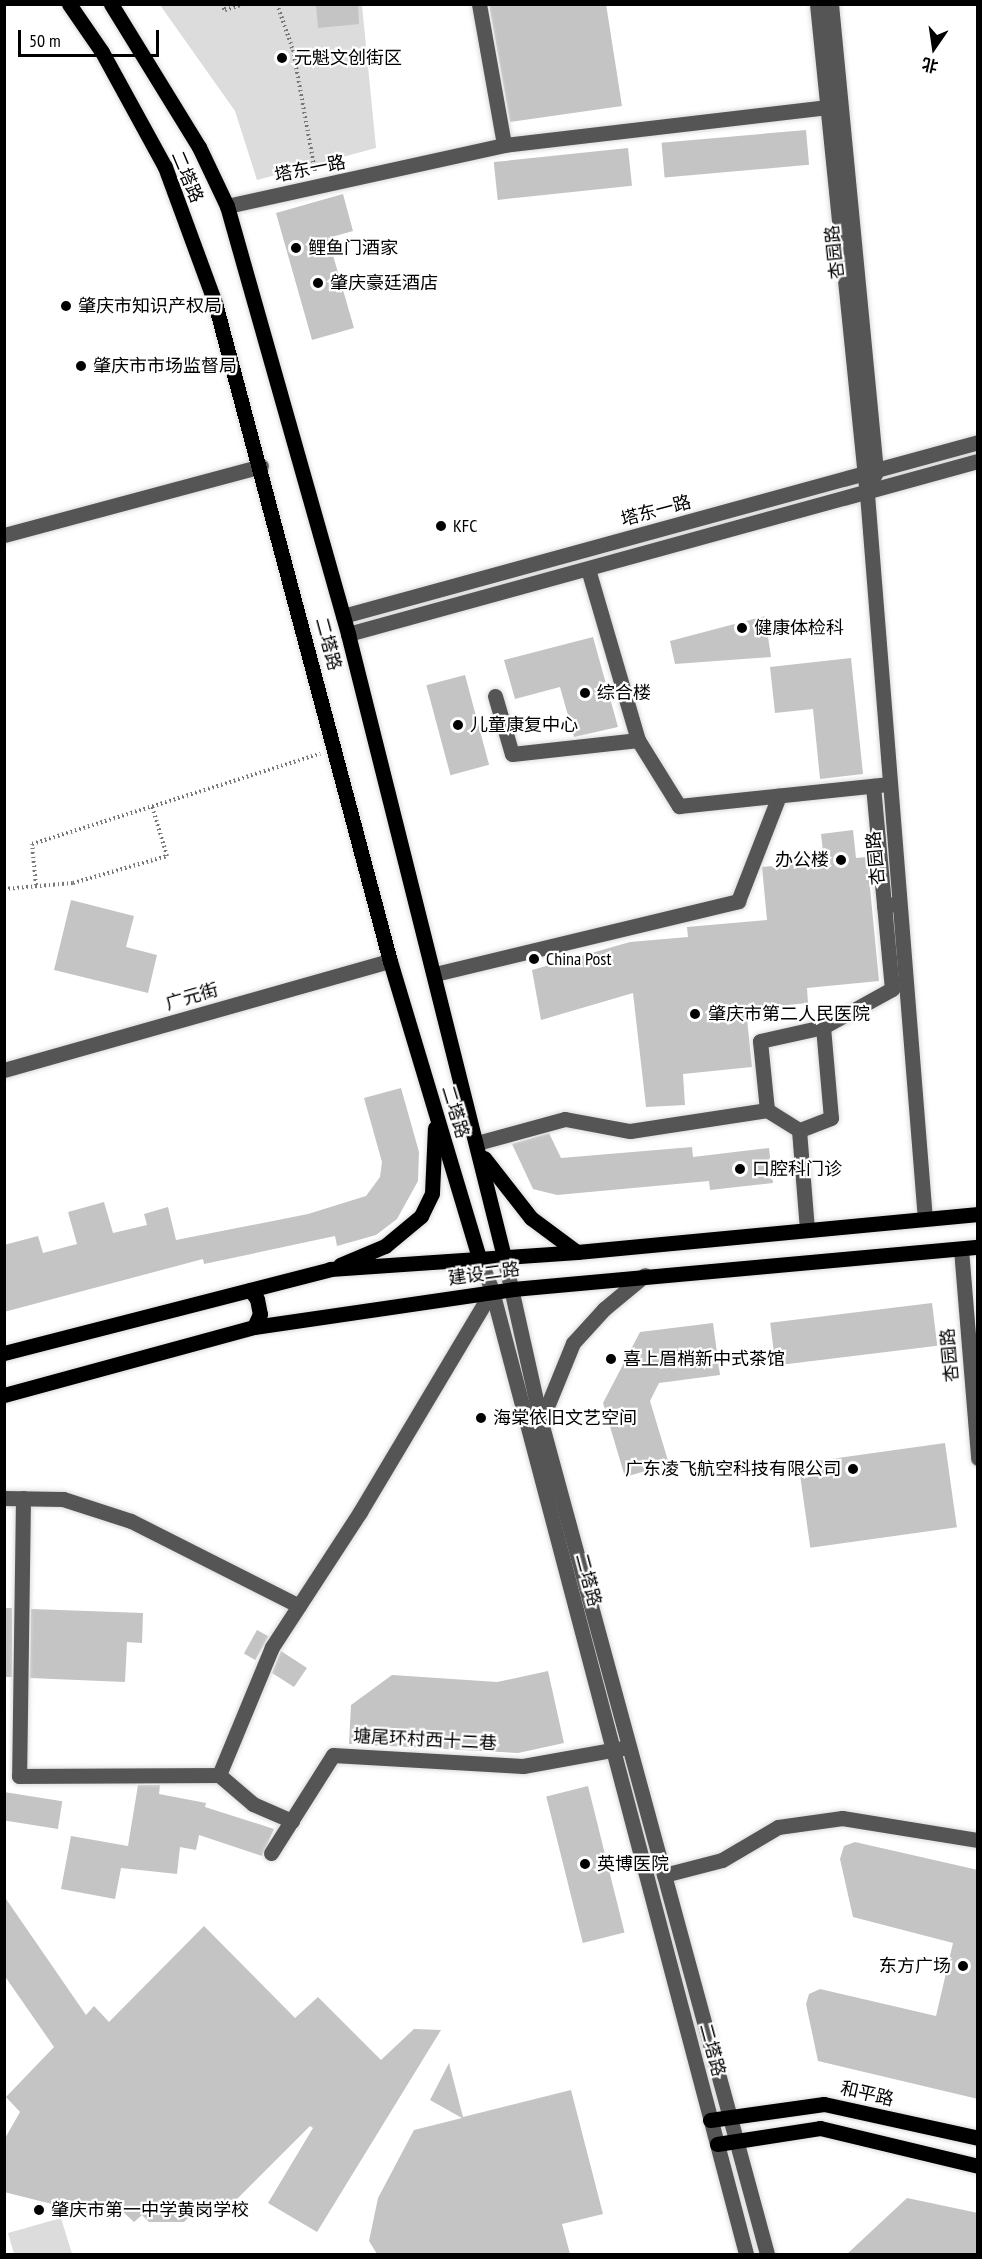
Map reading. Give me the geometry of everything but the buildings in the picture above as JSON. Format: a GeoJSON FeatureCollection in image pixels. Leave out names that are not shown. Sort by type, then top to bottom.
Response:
{"type":"FeatureCollection","features":[{"type":"Feature","properties":{"kind":"main road","name":"二塔路"},"geometry":{"type":"LineString","coordinates":[[69,4],[102,52],[165,167],[215,303],[261,466],[390,961],[479,1258]]}},
{"type":"Feature","properties":{"kind":"main road","name":"二塔路"},"geometry":{"type":"LineString","coordinates":[[111,4],[199,147],[227,206],[348,634],[479,1148],[504,1257]]}},
{"type":"Feature","properties":{"kind":"main road"},"geometry":{"type":"LineString","coordinates":[[330,1269],[385,1246],[421,1216],[432,1193],[435,1116]]}},
{"type":"Feature","properties":{"kind":"main road"},"geometry":{"type":"LineString","coordinates":[[479,1148],[531,1218],[577,1252]]}},
{"type":"Feature","properties":{"kind":"main road","name":"建设二路"},"geometry":{"type":"LineString","coordinates":[[4,1353],[330,1269],[577,1252],[978,1214]]}},
{"type":"Feature","properties":{"kind":"main road","name":"建设二路"},"geometry":{"type":"LineString","coordinates":[[4,1395],[254,1327],[492,1291],[645,1275],[978,1247]]}},
{"type":"Feature","properties":{"kind":"main road"},"geometry":{"type":"LineString","coordinates":[[250,1290],[257,1299],[260,1314],[254,1327]]}},
{"type":"Feature","properties":{"kind":"main road","name":"和平路"},"geometry":{"type":"LineString","coordinates":[[710,2120],[824,2104],[978,2138]]}},
{"type":"Feature","properties":{"kind":"main road"},"geometry":{"type":"LineString","coordinates":[[717,2144],[736,2139],[820,2128],[978,2166]]}},
{"type":"Feature","properties":{"kind":"street"},"geometry":{"type":"LineString","coordinates":[[479,4],[504,145]]}},
{"type":"Feature","properties":{"kind":"street","name":"杏园路"},"geometry":{"type":"LineString","coordinates":[[817,4],[870,473]]}},
{"type":"Feature","properties":{"kind":"street","name":"杏园路"},"geometry":{"type":"LineString","coordinates":[[831,4],[870,473],[867,494],[890,784],[892,905],[925,1219]]}},
{"type":"Feature","properties":{"kind":"street","name":"塔东一路"},"geometry":{"type":"LineString","coordinates":[[227,206],[504,145],[827,108]]}},
{"type":"Feature","properties":{"kind":"street","name":"塔东一路"},"geometry":{"type":"LineString","coordinates":[[343,616],[978,442]]}},
{"type":"Feature","properties":{"kind":"street"},"geometry":{"type":"LineString","coordinates":[[348,634],[867,494],[978,461]]}},
{"type":"Feature","properties":{"kind":"street"},"geometry":{"type":"LineString","coordinates":[[4,535],[261,466]]}},
{"type":"Feature","properties":{"kind":"street"},"geometry":{"type":"LineString","coordinates":[[588,569],[638,740],[679,806],[890,784]]}},
{"type":"Feature","properties":{"kind":"street"},"geometry":{"type":"LineString","coordinates":[[495,696],[512,754],[638,740]]}},
{"type":"Feature","properties":{"kind":"street"},"geometry":{"type":"LineString","coordinates":[[767,1110],[760,1041],[823,1027],[892,989],[892,905],[873,786]]}},
{"type":"Feature","properties":{"kind":"street"},"geometry":{"type":"LineString","coordinates":[[435,975],[738,901],[779,796]]}},
{"type":"Feature","properties":{"kind":"street","name":"广元街"},"geometry":{"type":"LineString","coordinates":[[4,1070],[390,961]]}},
{"type":"Feature","properties":{"kind":"street"},"geometry":{"type":"LineString","coordinates":[[799,1130],[831,1119],[823,1027]]}},
{"type":"Feature","properties":{"kind":"street"},"geometry":{"type":"LineString","coordinates":[[479,1148],[565,1119],[630,1131],[767,1110],[799,1130]]}},
{"type":"Feature","properties":{"kind":"street"},"geometry":{"type":"LineString","coordinates":[[799,1130],[807,1230]]}},
{"type":"Feature","properties":{"kind":"street","name":"杏园路"},"geometry":{"type":"LineString","coordinates":[[961,1249],[978,1458]]}},
{"type":"Feature","properties":{"kind":"street","name":"二塔路"},"geometry":{"type":"LineString","coordinates":[[504,1257],[541,1422],[767,2254]]}},
{"type":"Feature","properties":{"kind":"street","name":"二塔路"},"geometry":{"type":"LineString","coordinates":[[479,1258],[492,1291],[746,2254]]}},
{"type":"Feature","properties":{"kind":"street"},"geometry":{"type":"LineString","coordinates":[[541,1422],[573,1343],[604,1309],[645,1275]]}},
{"type":"Feature","properties":{"kind":"street"},"geometry":{"type":"LineString","coordinates":[[219,1775],[272,1647],[360,1512],[492,1291]]}},
{"type":"Feature","properties":{"kind":"street"},"geometry":{"type":"LineString","coordinates":[[4,1498],[63,1499],[131,1521],[299,1606]]}},
{"type":"Feature","properties":{"kind":"street"},"geometry":{"type":"LineString","coordinates":[[23,1498],[19,1776],[219,1775],[253,1804],[292,1821]]}},
{"type":"Feature","properties":{"kind":"street","name":"塘尾环村西十二巷"},"geometry":{"type":"LineString","coordinates":[[271,1853],[333,1755],[523,1766],[630,1747]]}},
{"type":"Feature","properties":{"kind":"street"},"geometry":{"type":"LineString","coordinates":[[664,1875],[722,1860],[778,1827],[842,1818],[978,1840]]}},
{"type":"Feature","properties":{"kind":"path"},"geometry":{"type":"LineString","coordinates":[[221,4],[225,10],[243,4]]}},
{"type":"Feature","properties":{"kind":"path"},"geometry":{"type":"LineString","coordinates":[[277,4],[293,50],[318,187]]}},
{"type":"Feature","properties":{"kind":"path"},"geometry":{"type":"LineString","coordinates":[[36,885],[32,844],[335,749]]}},
{"type":"Feature","properties":{"kind":"path"},"geometry":{"type":"LineString","coordinates":[[4,889],[73,883],[167,856],[152,806]]}},
{"type":"Feature","properties":{"kind":"shaded area","name":"元魁文创街区"},"geometry":{"type":"Polygon","coordinates":[[[160,5],[362,5],[376,148],[257,180],[235,111],[160,5]]]}},
{"type":"Feature","properties":{"kind":"shaded area"},"geometry":{"type":"Polygon","coordinates":[[[61,2218],[72,2254],[14,2254],[8,2233],[61,2218]]]}},
{"type":"Feature","properties":{"kind":"place","name":"元魁文创街区"},"geometry":{"type":"Point","coordinates":[282,58]}},
{"type":"Feature","properties":{"kind":"place","name":"鲤鱼门酒家"},"geometry":{"type":"Point","coordinates":[296,248]}},
{"type":"Feature","properties":{"kind":"place","name":"肇庆豪廷酒店"},"geometry":{"type":"Point","coordinates":[318,283]}},
{"type":"Feature","properties":{"kind":"place","name":"肇庆市知识产权局"},"geometry":{"type":"Point","coordinates":[66,306]}},
{"type":"Feature","properties":{"kind":"place","name":"肇庆市市场监督局"},"geometry":{"type":"Point","coordinates":[81,366]}},
{"type":"Feature","properties":{"kind":"place","name":"KFC"},"geometry":{"type":"Point","coordinates":[441,526]}},
{"type":"Feature","properties":{"kind":"place","name":"健康体检科"},"geometry":{"type":"Point","coordinates":[742,628]}},
{"type":"Feature","properties":{"kind":"place","name":"综合楼"},"geometry":{"type":"Point","coordinates":[585,693]}},
{"type":"Feature","properties":{"kind":"place","name":"儿童康复中心"},"geometry":{"type":"Point","coordinates":[458,725]}},
{"type":"Feature","properties":{"kind":"place","name":"办公楼"},"geometry":{"type":"Point","coordinates":[841,860]}},
{"type":"Feature","properties":{"kind":"place","name":"China Post"},"geometry":{"type":"Point","coordinates":[534,959]}},
{"type":"Feature","properties":{"kind":"place","name":"肇庆市第二人民医院"},"geometry":{"type":"Point","coordinates":[695,1014]}},
{"type":"Feature","properties":{"kind":"place","name":"口腔科门诊"},"geometry":{"type":"Point","coordinates":[740,1169]}},
{"type":"Feature","properties":{"kind":"place","name":"喜上眉梢新中式茶馆"},"geometry":{"type":"Point","coordinates":[611,1359]}},
{"type":"Feature","properties":{"kind":"place","name":"海棠依旧文艺空间"},"geometry":{"type":"Point","coordinates":[481,1418]}},
{"type":"Feature","properties":{"kind":"place","name":"广东凌飞航空科技有限公司"},"geometry":{"type":"Point","coordinates":[853,1469]}},
{"type":"Feature","properties":{"kind":"place","name":"英博医院"},"geometry":{"type":"Point","coordinates":[585,1864]}},
{"type":"Feature","properties":{"kind":"place","name":"东方广场"},"geometry":{"type":"Point","coordinates":[963,1966]}},
{"type":"Feature","properties":{"kind":"place","name":"肇庆市第一中学黄岗学校"},"geometry":{"type":"Point","coordinates":[39,2210]}}]}
